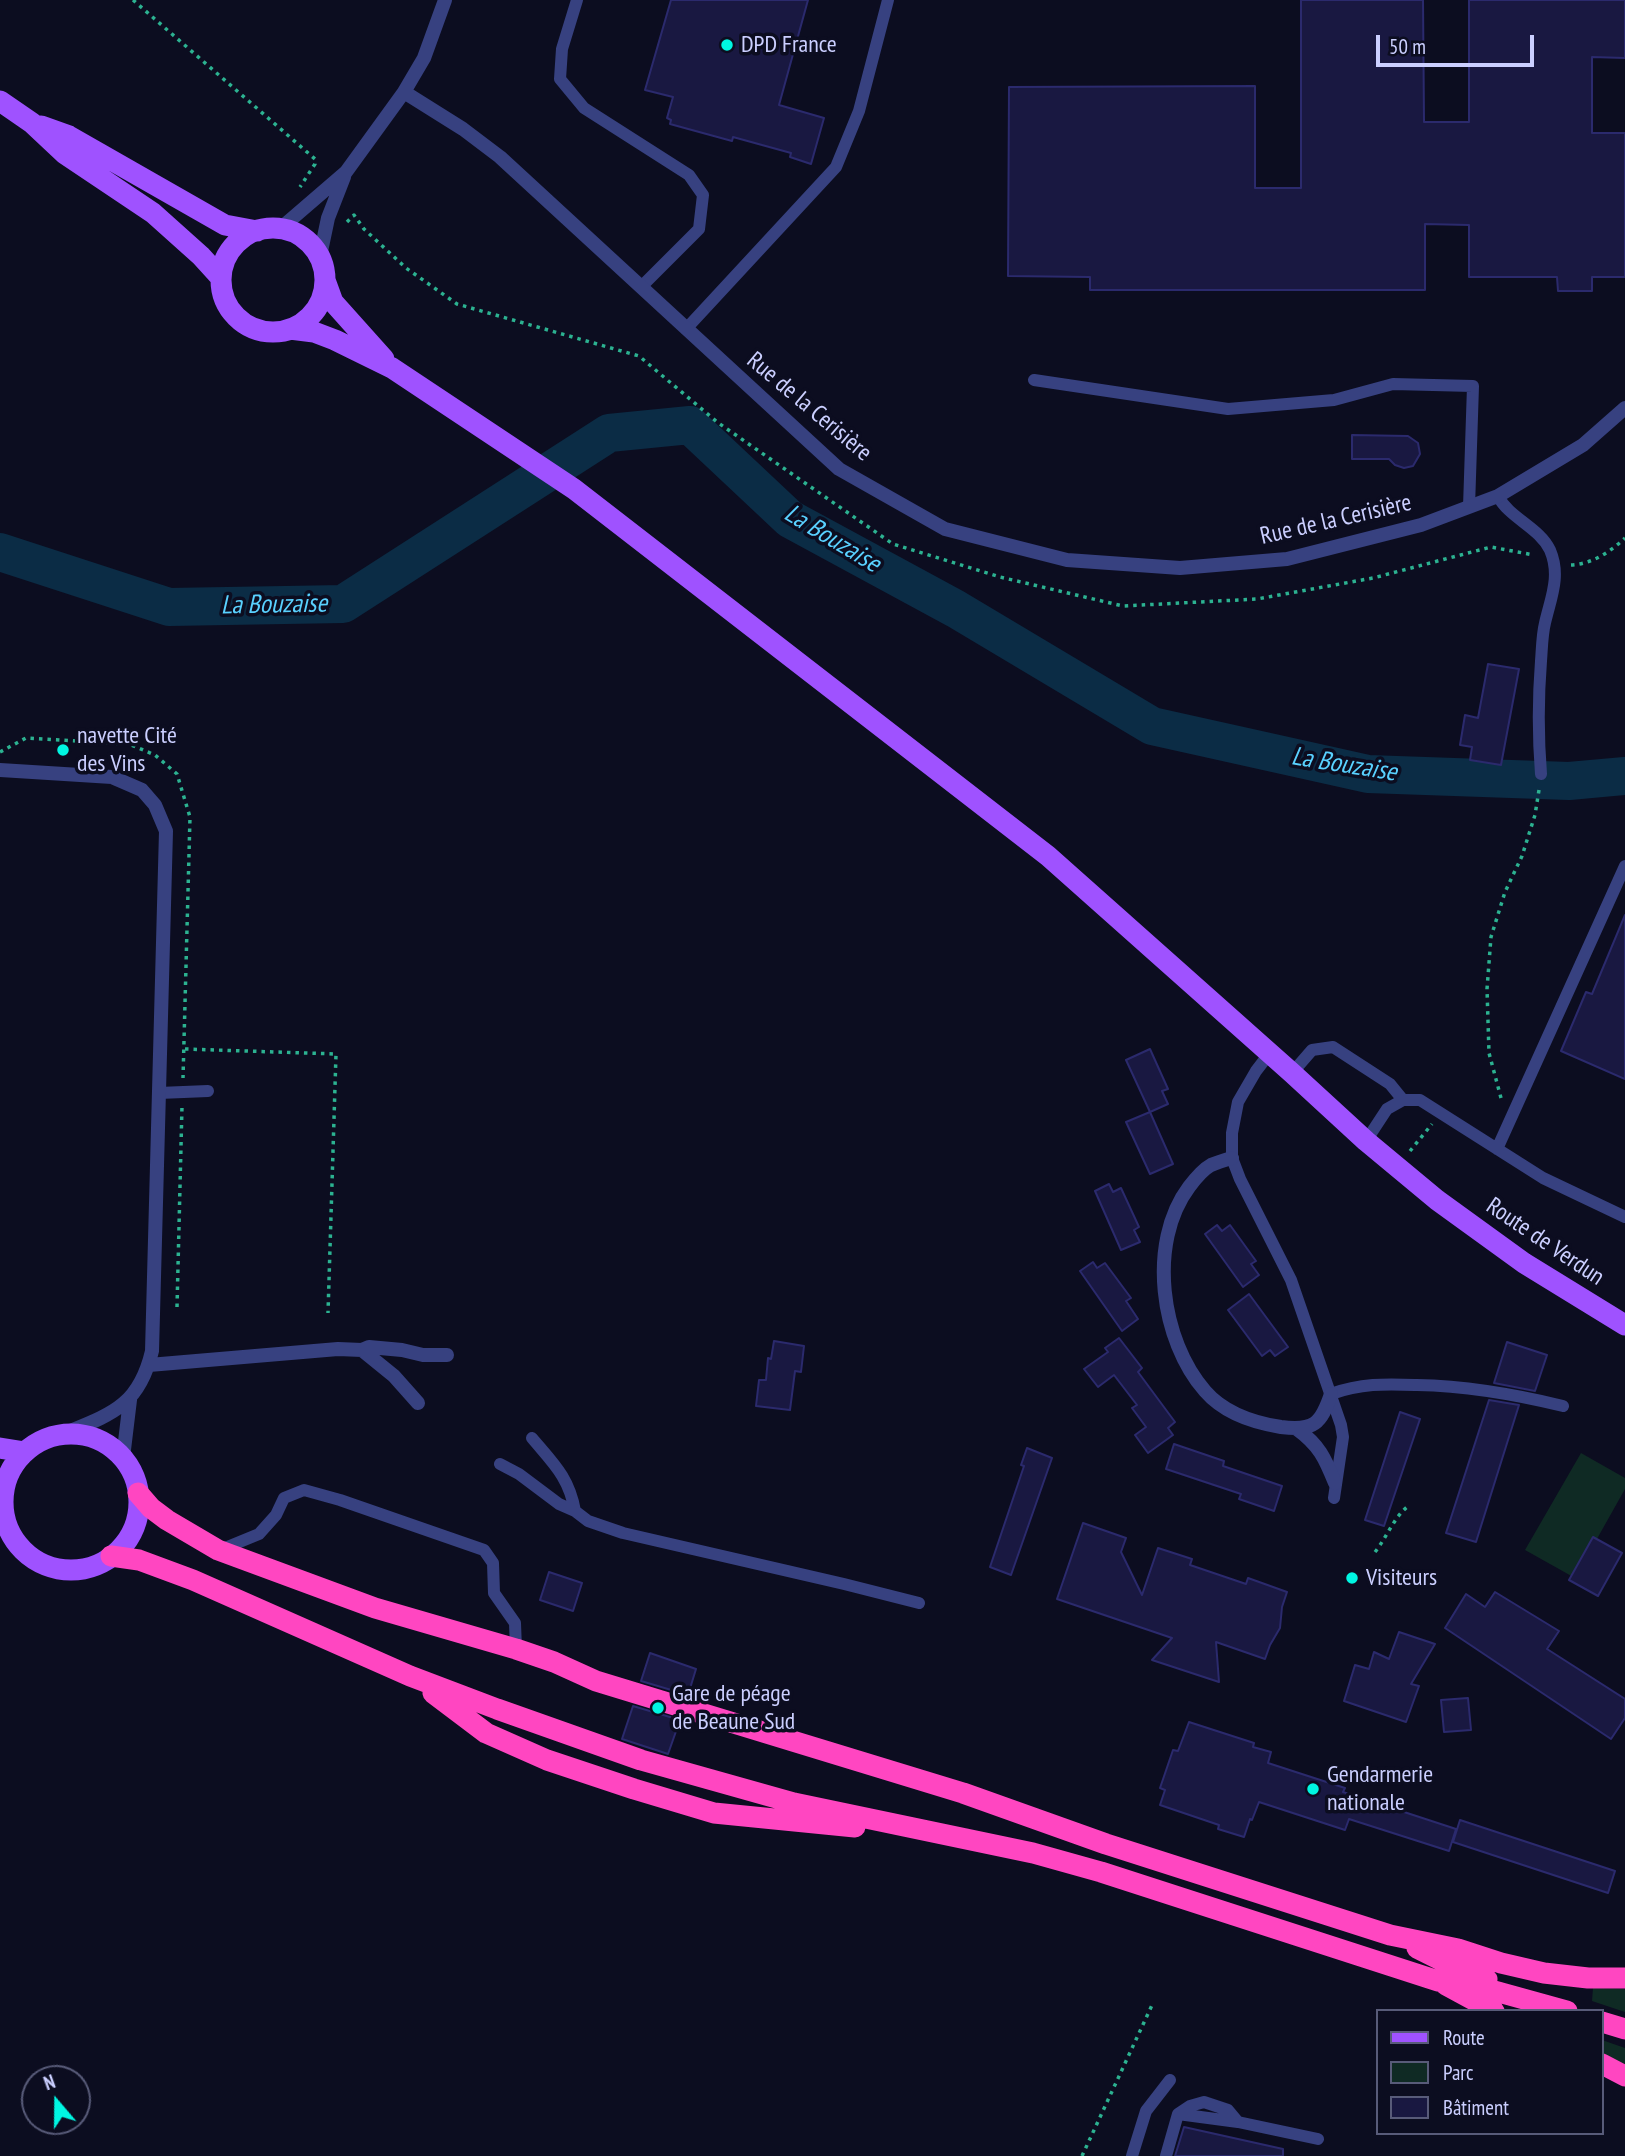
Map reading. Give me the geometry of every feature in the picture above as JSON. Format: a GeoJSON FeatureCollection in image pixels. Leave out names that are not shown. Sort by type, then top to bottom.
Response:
{"type":"FeatureCollection","features":[{"type":"Feature","properties":{"kind":"highway"},"geometry":{"type":"LineString","coordinates":[[138,1493],[159,1514],[218,1550],[375,1608],[516,1649],[609,1686],[963,1793],[1106,1844],[1390,1935],[1458,1949],[1544,1973],[1588,1978],[1625,1978]]}},
{"type":"Feature","properties":{"kind":"highway"},"geometry":{"type":"LineString","coordinates":[[111,1556],[139,1560],[193,1580],[410,1676],[641,1760],[794,1802],[1033,1853],[1101,1872],[1438,1981],[1490,2009]]}},
{"type":"Feature","properties":{"kind":"highway"},"geometry":{"type":"LineString","coordinates":[[410,1676],[486,1733],[547,1760],[634,1789],[714,1813],[857,1827],[896,1824]]}},
{"type":"Feature","properties":{"kind":"highway"},"geometry":{"type":"LineString","coordinates":[[1390,1935],[1453,1966],[1563,2009]]}},
{"type":"Feature","properties":{"kind":"highway"},"geometry":{"type":"LineString","coordinates":[[1438,1981],[1473,1985],[1561,2009]]}},
{"type":"Feature","properties":{"kind":"highway"},"geometry":{"type":"LineString","coordinates":[[1604,2023],[1625,2029]]}},
{"type":"Feature","properties":{"kind":"highway"},"geometry":{"type":"LineString","coordinates":[[1604,2065],[1625,2076]]}},
{"type":"Feature","properties":{"kind":"main road"},"geometry":{"type":"LineString","coordinates":[[0,101],[32,123],[65,154],[153,214],[222,278]]}},
{"type":"Feature","properties":{"kind":"main road"},"geometry":{"type":"LineString","coordinates":[[32,123],[69,136],[225,225],[257,230],[281,229],[304,238],[320,256],[333,302],[392,369]]}},
{"type":"Feature","properties":{"kind":"main road"},"geometry":{"type":"LineString","coordinates":[[257,230],[236,244],[228,254],[222,278],[224,295],[231,310],[257,329],[314,332],[392,369]]}},
{"type":"Feature","properties":{"kind":"main road"},"geometry":{"type":"LineString","coordinates":[[290,329],[316,310],[323,296],[325,280]]}},
{"type":"Feature","properties":{"kind":"main road","name":"Route de Verdun"},"geometry":{"type":"LineString","coordinates":[[392,369],[574,489],[1048,856],[1366,1141],[1437,1200],[1524,1263],[1625,1325]]}},
{"type":"Feature","properties":{"kind":"main road"},"geometry":{"type":"LineString","coordinates":[[62,1434],[85,1435],[106,1443],[122,1458],[133,1474],[138,1493],[138,1507],[130,1535],[122,1546],[96,1565],[79,1569],[61,1569],[29,1556],[17,1543],[1,1510],[6,1479],[14,1464],[42,1440],[62,1434]]}},
{"type":"Feature","properties":{"kind":"main road"},"geometry":{"type":"LineString","coordinates":[[0,1448],[25,1452]]}},
{"type":"Feature","properties":{"kind":"street"},"geometry":{"type":"LineString","coordinates":[[281,229],[346,172],[404,92],[424,58],[445,0]]}},
{"type":"Feature","properties":{"kind":"street","name":"Rue de la Cerisière"},"geometry":{"type":"LineString","coordinates":[[404,92],[463,129],[500,157],[839,469],[945,529],[1067,559],[1181,568],[1287,559],[1420,525],[1498,496],[1583,445],[1625,408]]}},
{"type":"Feature","properties":{"kind":"street"},"geometry":{"type":"LineString","coordinates":[[320,256],[328,218],[346,172]]}},
{"type":"Feature","properties":{"kind":"street"},"geometry":{"type":"LineString","coordinates":[[0,770],[112,776],[142,790],[155,805],[166,831],[152,1351],[141,1385],[130,1400],[92,1422],[62,1434]]}},
{"type":"Feature","properties":{"kind":"street"},"geometry":{"type":"LineString","coordinates":[[1232,1158],[1210,1165],[1198,1175],[1173,1213],[1166,1242],[1164,1282],[1178,1348],[1207,1393],[1229,1410],[1258,1423],[1297,1429],[1309,1427],[1318,1422],[1331,1394]]}},
{"type":"Feature","properties":{"kind":"street"},"geometry":{"type":"LineString","coordinates":[[149,1365],[338,1349],[362,1350],[369,1347],[423,1355],[447,1355]]}},
{"type":"Feature","properties":{"kind":"street"},"geometry":{"type":"LineString","coordinates":[[362,1350],[394,1376],[418,1403]]}},
{"type":"Feature","properties":{"kind":"street"},"geometry":{"type":"LineString","coordinates":[[122,1458],[130,1400]]}},
{"type":"Feature","properties":{"kind":"street"},"geometry":{"type":"LineString","coordinates":[[1297,1429],[1311,1439],[1323,1453],[1335,1483]]}},
{"type":"Feature","properties":{"kind":"lane"},"geometry":{"type":"LineString","coordinates":[[578,0],[562,49],[560,79],[584,108],[688,175],[703,195],[699,229],[641,287]]}},
{"type":"Feature","properties":{"kind":"lane"},"geometry":{"type":"LineString","coordinates":[[686,329],[836,167],[859,111],[888,0]]}},
{"type":"Feature","properties":{"kind":"lane"},"geometry":{"type":"LineString","coordinates":[[1034,380],[1228,408],[1334,400],[1393,384],[1473,386],[1469,507]]}},
{"type":"Feature","properties":{"kind":"lane"},"geometry":{"type":"LineString","coordinates":[[1498,496],[1503,506],[1526,523],[1548,547],[1554,562],[1556,583],[1544,626],[1537,717],[1541,774]]}},
{"type":"Feature","properties":{"kind":"lane"},"geometry":{"type":"LineString","coordinates":[[1497,1149],[1625,866]]}},
{"type":"Feature","properties":{"kind":"lane"},"geometry":{"type":"LineString","coordinates":[[1292,1073],[1312,1050],[1333,1047],[1390,1084],[1403,1100]]}},
{"type":"Feature","properties":{"kind":"lane"},"geometry":{"type":"LineString","coordinates":[[1269,1054],[1238,1102],[1232,1133],[1232,1158],[1291,1280],[1331,1394],[1343,1437],[1335,1498]]}},
{"type":"Feature","properties":{"kind":"lane"},"geometry":{"type":"LineString","coordinates":[[159,1093],[208,1091]]}},
{"type":"Feature","properties":{"kind":"lane"},"geometry":{"type":"LineString","coordinates":[[1366,1141],[1387,1109],[1403,1100],[1420,1100],[1543,1178],[1625,1217]]}},
{"type":"Feature","properties":{"kind":"lane"},"geometry":{"type":"LineString","coordinates":[[1331,1394],[1372,1383],[1451,1386],[1497,1391],[1563,1406]]}},
{"type":"Feature","properties":{"kind":"lane"},"geometry":{"type":"LineString","coordinates":[[532,1437],[565,1477],[575,1511]]}},
{"type":"Feature","properties":{"kind":"lane"},"geometry":{"type":"LineString","coordinates":[[500,1464],[588,1521],[623,1533],[919,1602]]}},
{"type":"Feature","properties":{"kind":"lane"},"geometry":{"type":"LineString","coordinates":[[218,1550],[259,1534],[284,1498],[293,1493],[304,1490],[340,1500],[484,1550],[493,1563],[494,1593],[515,1623],[516,1649]]}},
{"type":"Feature","properties":{"kind":"lane"},"geometry":{"type":"LineString","coordinates":[[1132,2156],[1146,2111],[1170,2080]]}},
{"type":"Feature","properties":{"kind":"lane"},"geometry":{"type":"LineString","coordinates":[[1166,2156],[1178,2114],[1190,2106],[1204,2102],[1228,2110],[1238,2122],[1318,2138]]}},
{"type":"Feature","properties":{"kind":"path"},"geometry":{"type":"LineString","coordinates":[[133,0],[315,159],[315,164],[298,191],[309,204]]}},
{"type":"Feature","properties":{"kind":"path"},"geometry":{"type":"LineString","coordinates":[[328,218],[343,225],[354,215],[364,229],[406,268],[457,304],[639,356],[717,422],[893,544],[1000,577],[1123,606],[1257,599],[1373,578],[1491,547],[1575,565],[1593,560],[1625,538]]}},
{"type":"Feature","properties":{"kind":"path"},"geometry":{"type":"LineString","coordinates":[[1510,1120],[1498,1091],[1489,1053],[1489,963],[1492,937],[1505,891],[1522,856],[1535,815],[1541,774]]}},
{"type":"Feature","properties":{"kind":"path"},"geometry":{"type":"LineString","coordinates":[[185,1049],[336,1054],[328,1313]]}},
{"type":"Feature","properties":{"kind":"path"},"geometry":{"type":"LineString","coordinates":[[1375,1552],[1398,1515],[1407,1507]]}},
{"type":"Feature","properties":{"kind":"path"},"geometry":{"type":"LineString","coordinates":[[1082,2156],[1153,2003]]}},
{"type":"Feature","properties":{"kind":"green space"},"geometry":{"type":"Polygon","coordinates":[[[1581,1453],[1625,1478],[1625,1489],[1575,1578],[1525,1550],[1581,1453]]]}},
{"type":"Feature","properties":{"kind":"green space"},"geometry":{"type":"Polygon","coordinates":[[[1593,1988],[1625,1989],[1625,2012],[1592,2001],[1593,1988]]]}},
{"type":"Feature","properties":{"kind":"green space"},"geometry":{"type":"Polygon","coordinates":[[[1604,2041],[1625,2048],[1625,2068],[1604,2056],[1604,2041]]]}},
{"type":"Feature","properties":{"kind":"building","name":"DPD France"},"geometry":{"type":"Polygon","coordinates":[[[671,0],[808,0],[779,105],[824,118],[811,164],[790,157],[791,153],[670,124],[671,120],[667,118],[673,97],[645,90],[671,0]]]}},
{"type":"Feature","properties":{"kind":"building"},"geometry":{"type":"Polygon","coordinates":[[[1301,0],[1423,0],[1424,122],[1469,122],[1469,0],[1625,0],[1625,58],[1592,57],[1592,133],[1625,133],[1625,277],[1592,277],[1592,291],[1558,291],[1557,277],[1469,277],[1469,225],[1425,224],[1425,290],[1090,290],[1090,277],[1008,276],[1009,87],[1255,86],[1255,188],[1301,188],[1301,0]]]}},
{"type":"Feature","properties":{"kind":"building"},"geometry":{"type":"Polygon","coordinates":[[[1352,435],[1408,436],[1418,443],[1420,454],[1413,466],[1404,468],[1389,459],[1352,459],[1352,435]]]}},
{"type":"Feature","properties":{"kind":"building"},"geometry":{"type":"Polygon","coordinates":[[[1488,664],[1519,669],[1501,765],[1470,760],[1472,747],[1460,745],[1465,715],[1478,718],[1488,664]]]}},
{"type":"Feature","properties":{"kind":"building"},"geometry":{"type":"Polygon","coordinates":[[[1625,915],[1625,1079],[1561,1051],[1586,992],[1592,994],[1625,915]]]}},
{"type":"Feature","properties":{"kind":"building"},"geometry":{"type":"Polygon","coordinates":[[[1150,1049],[1168,1089],[1162,1091],[1168,1104],[1150,1112],[1126,1060],[1150,1049]]]}},
{"type":"Feature","properties":{"kind":"building"},"geometry":{"type":"Polygon","coordinates":[[[1150,1112],[1173,1164],[1150,1174],[1126,1122],[1150,1112]]]}},
{"type":"Feature","properties":{"kind":"building"},"geometry":{"type":"Polygon","coordinates":[[[1109,1184],[1113,1192],[1121,1188],[1139,1227],[1134,1230],[1140,1242],[1121,1250],[1095,1191],[1109,1184]]]}},
{"type":"Feature","properties":{"kind":"building"},"geometry":{"type":"Polygon","coordinates":[[[1217,1225],[1222,1231],[1230,1225],[1256,1261],[1251,1264],[1259,1275],[1243,1287],[1205,1234],[1217,1225]]]}},
{"type":"Feature","properties":{"kind":"building"},"geometry":{"type":"Polygon","coordinates":[[[1093,1262],[1097,1268],[1105,1263],[1131,1298],[1126,1301],[1138,1319],[1122,1331],[1080,1271],[1093,1262]]]}},
{"type":"Feature","properties":{"kind":"building"},"geometry":{"type":"Polygon","coordinates":[[[1249,1294],[1288,1347],[1275,1356],[1270,1350],[1262,1356],[1228,1310],[1249,1294]]]}},
{"type":"Feature","properties":{"kind":"building"},"geometry":{"type":"Polygon","coordinates":[[[1119,1338],[1142,1368],[1138,1372],[1175,1422],[1168,1428],[1173,1435],[1148,1453],[1135,1435],[1146,1427],[1132,1408],[1137,1405],[1114,1375],[1098,1387],[1084,1369],[1108,1352],[1105,1348],[1119,1338]]]}},
{"type":"Feature","properties":{"kind":"building"},"geometry":{"type":"Polygon","coordinates":[[[774,1341],[804,1346],[801,1372],[795,1371],[790,1410],[756,1406],[759,1380],[766,1380],[768,1358],[771,1359],[774,1341]]]}},
{"type":"Feature","properties":{"kind":"building"},"geometry":{"type":"Polygon","coordinates":[[[1507,1342],[1547,1355],[1535,1391],[1494,1383],[1507,1342]]]}},
{"type":"Feature","properties":{"kind":"building"},"geometry":{"type":"Polygon","coordinates":[[[1489,1400],[1519,1405],[1476,1542],[1446,1533],[1489,1400]]]}},
{"type":"Feature","properties":{"kind":"building"},"geometry":{"type":"Polygon","coordinates":[[[1400,1412],[1420,1419],[1384,1526],[1365,1520],[1400,1412]]]}},
{"type":"Feature","properties":{"kind":"building"},"geometry":{"type":"Polygon","coordinates":[[[1174,1444],[1224,1461],[1223,1466],[1282,1486],[1274,1511],[1239,1499],[1241,1494],[1166,1469],[1174,1444]]]}},
{"type":"Feature","properties":{"kind":"building"},"geometry":{"type":"Polygon","coordinates":[[[1027,1448],[1052,1458],[1011,1575],[990,1567],[1024,1466],[1021,1465],[1027,1448]]]}},
{"type":"Feature","properties":{"kind":"building"},"geometry":{"type":"Polygon","coordinates":[[[1083,1523],[1126,1538],[1121,1552],[1142,1595],[1158,1548],[1192,1559],[1190,1565],[1246,1584],[1248,1578],[1287,1592],[1280,1628],[1265,1659],[1216,1642],[1219,1682],[1152,1660],[1172,1638],[1057,1599],[1083,1523]]]}},
{"type":"Feature","properties":{"kind":"building"},"geometry":{"type":"Polygon","coordinates":[[[1593,1537],[1622,1553],[1598,1596],[1569,1580],[1593,1537]]]}},
{"type":"Feature","properties":{"kind":"building"},"geometry":{"type":"Polygon","coordinates":[[[549,1572],[582,1583],[573,1611],[540,1600],[549,1572]]]}},
{"type":"Feature","properties":{"kind":"building"},"geometry":{"type":"Polygon","coordinates":[[[1495,1592],[1559,1631],[1547,1649],[1625,1699],[1625,1718],[1611,1739],[1445,1628],[1466,1594],[1485,1607],[1495,1592]]]}},
{"type":"Feature","properties":{"kind":"building"},"geometry":{"type":"Polygon","coordinates":[[[1399,1632],[1435,1644],[1411,1684],[1419,1686],[1406,1722],[1344,1701],[1355,1665],[1369,1669],[1374,1652],[1389,1659],[1399,1632]]]}},
{"type":"Feature","properties":{"kind":"building"},"geometry":{"type":"Polygon","coordinates":[[[650,1653],[696,1669],[688,1695],[641,1681],[650,1653]]]}},
{"type":"Feature","properties":{"kind":"building"},"geometry":{"type":"Polygon","coordinates":[[[1468,1698],[1471,1730],[1444,1732],[1441,1700],[1468,1698]]]}},
{"type":"Feature","properties":{"kind":"building"},"geometry":{"type":"Polygon","coordinates":[[[633,1706],[680,1720],[668,1754],[622,1739],[633,1706]]]}},
{"type":"Feature","properties":{"kind":"building"},"geometry":{"type":"Polygon","coordinates":[[[1189,1722],[1254,1743],[1253,1747],[1271,1752],[1268,1763],[1345,1788],[1343,1792],[1456,1829],[1449,1851],[1349,1819],[1345,1830],[1259,1802],[1244,1837],[1218,1829],[1219,1825],[1160,1805],[1165,1790],[1160,1788],[1173,1750],[1178,1751],[1189,1722]]]}},
{"type":"Feature","properties":{"kind":"building"},"geometry":{"type":"Polygon","coordinates":[[[1460,1820],[1615,1871],[1608,1893],[1453,1842],[1460,1820]]]}},
{"type":"Feature","properties":{"kind":"building"},"geometry":{"type":"Polygon","coordinates":[[[1184,2127],[1283,2149],[1283,2156],[1175,2156],[1184,2127]]]}},
{"type":"Feature","properties":{"kind":"waterway","name":"La Bouzaise"},"geometry":{"type":"LineString","coordinates":[[0,552],[169,607],[343,604],[609,433],[690,425],[790,519],[956,609],[1152,726],[1368,774],[1569,781],[1625,776]]}},
{"type":"Feature","properties":{"kind":"place","name":"DPD France"},"geometry":{"type":"Point","coordinates":[727,45]}},
{"type":"Feature","properties":{"kind":"place","name":"navette Cité des Vins"},"geometry":{"type":"Point","coordinates":[63,750]}},
{"type":"Feature","properties":{"kind":"place","name":"Visiteurs"},"geometry":{"type":"Point","coordinates":[1352,1578]}},
{"type":"Feature","properties":{"kind":"place","name":"Gare de péage de Beaune Sud"},"geometry":{"type":"Point","coordinates":[658,1708]}},
{"type":"Feature","properties":{"kind":"place","name":"Gendarmerie nationale"},"geometry":{"type":"Point","coordinates":[1313,1789]}}]}
